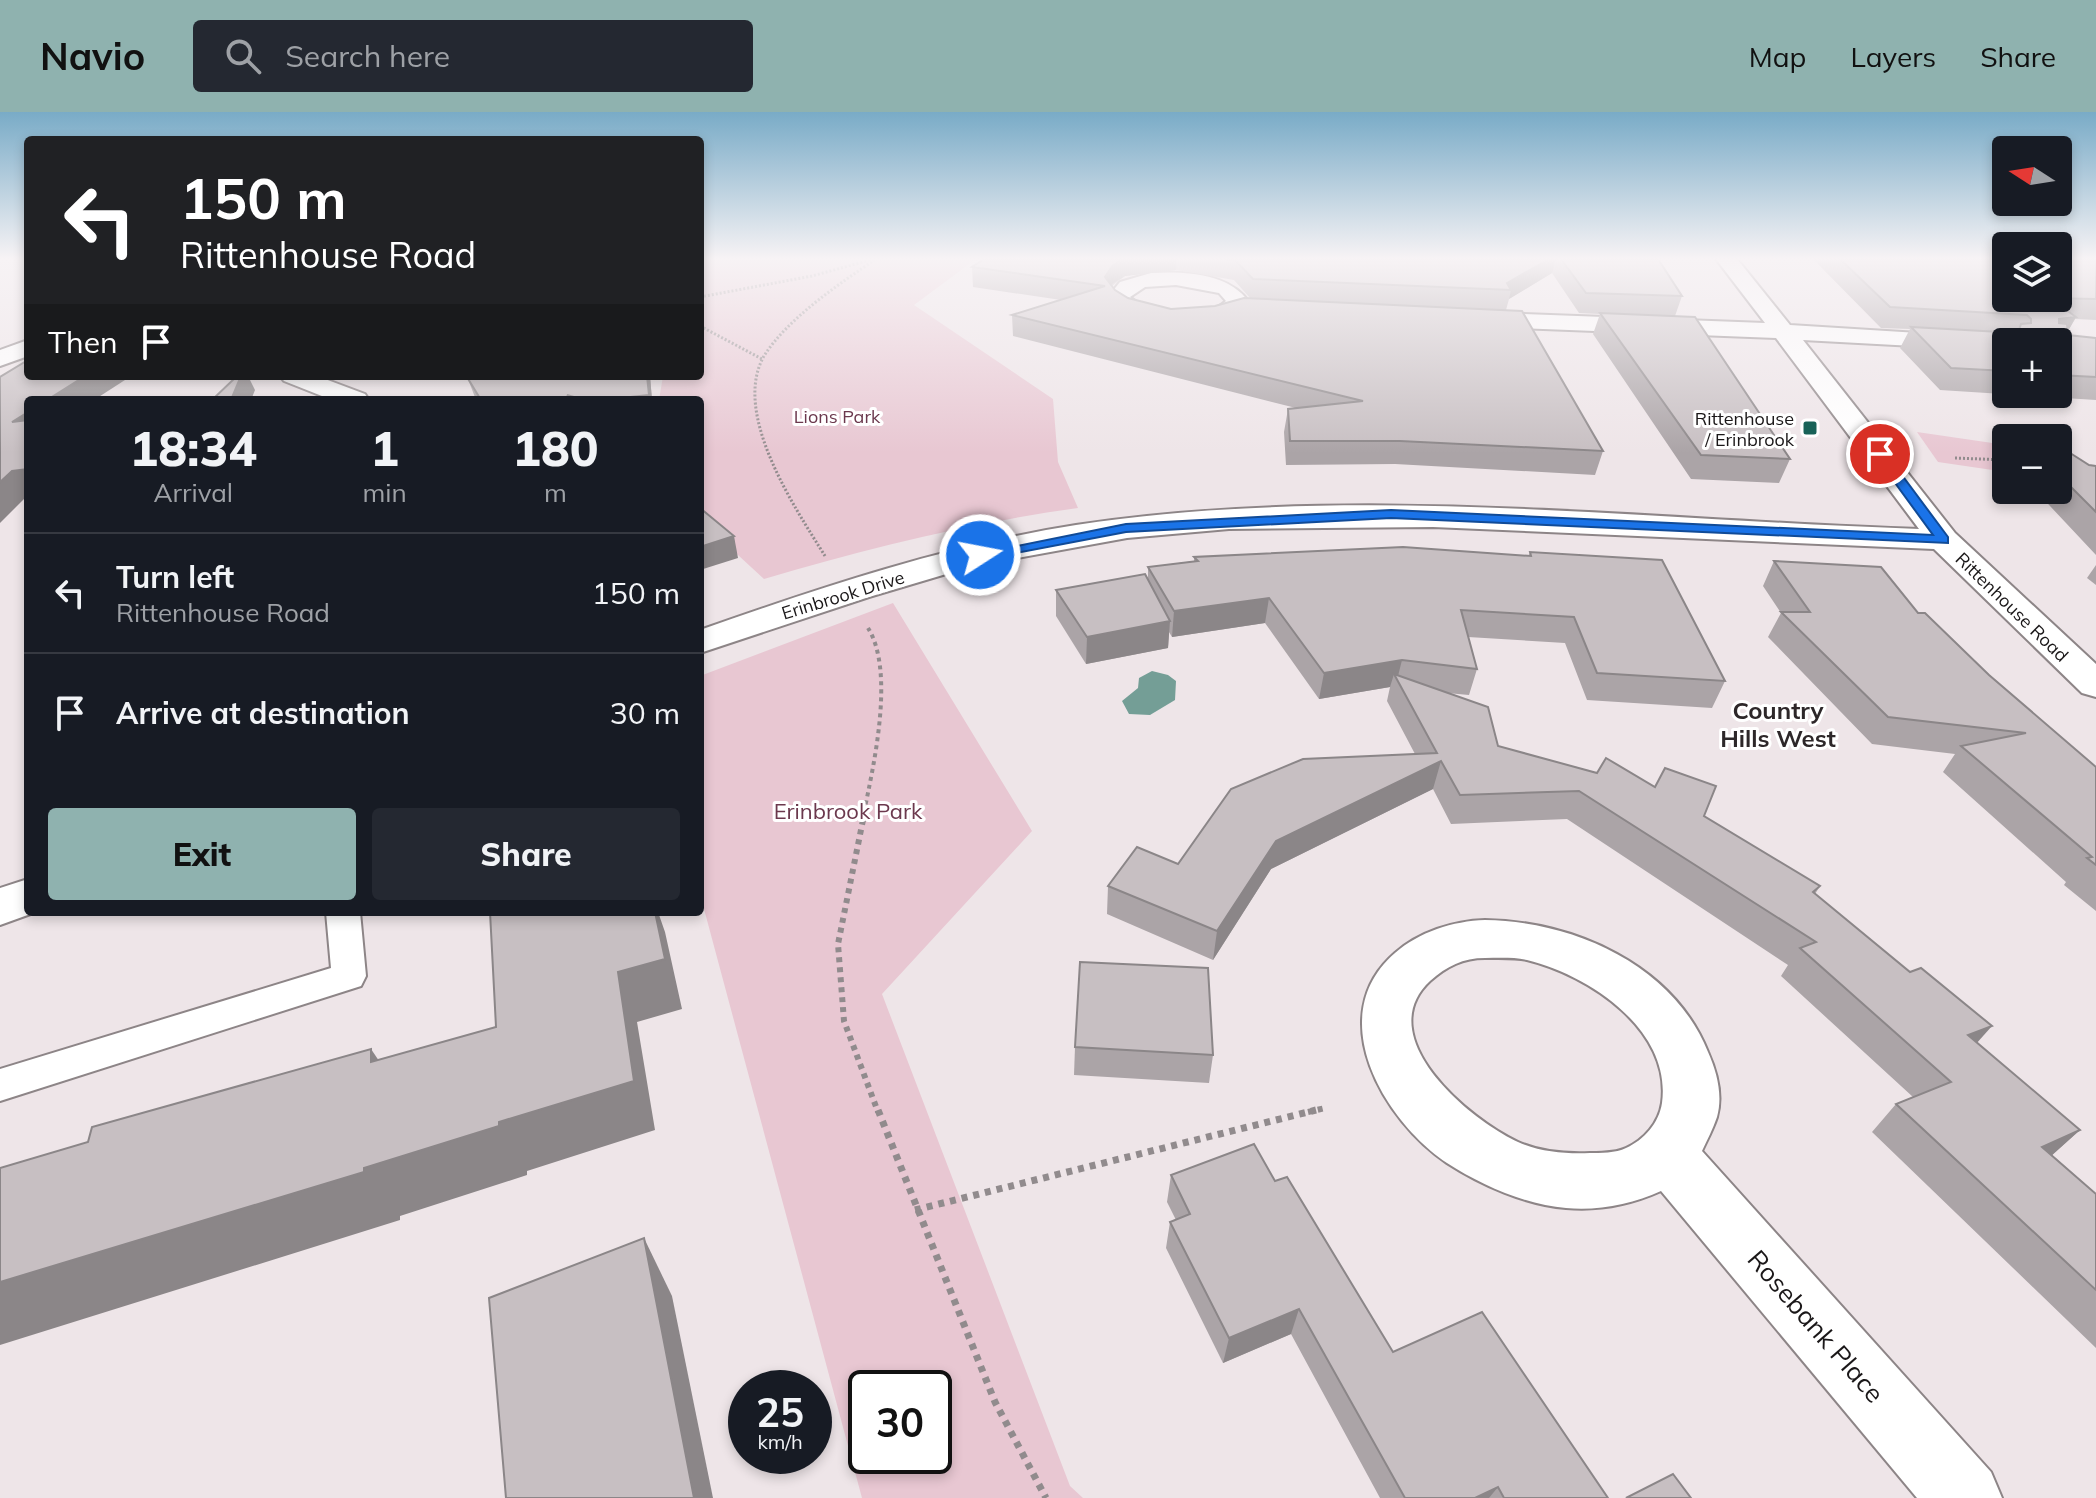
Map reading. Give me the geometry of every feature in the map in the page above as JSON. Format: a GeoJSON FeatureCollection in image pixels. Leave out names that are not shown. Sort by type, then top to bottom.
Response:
{"type":"FeatureCollection","features":[{"type":"Feature","properties":{"kind":"street"},"geometry":{"type":"LineString","coordinates":[[1593,324],[1992,343]]}},
{"type":"Feature","properties":{"kind":"street","name":"Rittenhouse Road"},"geometry":{"type":"LineString","coordinates":[[1778,324],[1943,540],[2096,685]]}},
{"type":"Feature","properties":{"kind":"street"},"geometry":{"type":"LineString","coordinates":[[0,359],[24,349]]}},
{"type":"Feature","properties":{"kind":"street"},"geometry":{"type":"LineString","coordinates":[[304,380],[346,396]]}},
{"type":"Feature","properties":{"kind":"street","name":"Erinbrook Drive"},"geometry":{"type":"LineString","coordinates":[[704,641],[785,611],[980,555],[1126,528],[1391,514],[1943,540]]}},
{"type":"Feature","properties":{"kind":"street"},"geometry":{"type":"LineString","coordinates":[[0,907],[24,898]]}},
{"type":"Feature","properties":{"kind":"street"},"geometry":{"type":"LineString","coordinates":[[1523,940],[1564,951],[1611,975],[1650,1006],[1679,1046],[1692,1079],[1690,1120],[1667,1154],[1637,1174],[1585,1182],[1547,1178],[1490,1158],[1456,1137],[1415,1098],[1391,1055],[1386,1014],[1391,992],[1413,963],[1461,941],[1523,940]]}},
{"type":"Feature","properties":{"kind":"street","name":"Rosebank Place"},"geometry":{"type":"LineString","coordinates":[[1667,1154],[1965,1498]]}},
{"type":"Feature","properties":{"kind":"lane"},"geometry":{"type":"LineString","coordinates":[[0,1085],[349,976],[343,916]]}},
{"type":"Feature","properties":{"kind":"path"},"geometry":{"type":"LineString","coordinates":[[794,324],[762,359],[757,390],[763,438],[785,488],[828,562]]}},
{"type":"Feature","properties":{"kind":"path"},"geometry":{"type":"LineString","coordinates":[[704,328],[762,359]]}},
{"type":"Feature","properties":{"kind":"path"},"geometry":{"type":"LineString","coordinates":[[1955,458],[1992,459]]}},
{"type":"Feature","properties":{"kind":"path"},"geometry":{"type":"LineString","coordinates":[[861,617],[878,644],[880,733],[838,944],[844,1021],[915,1210],[995,1402],[1046,1498]]}},
{"type":"Feature","properties":{"kind":"path"},"geometry":{"type":"LineString","coordinates":[[915,1210],[1325,1108]]}},
{"type":"Feature","properties":{"kind":"green space","name":"Lions Park"},"geometry":{"type":"Polygon","coordinates":[[[704,324],[942,324],[1053,399],[1058,462],[1078,508],[920,538],[764,579],[704,524],[704,396],[660,396],[662,380],[704,380],[704,324]]]}},
{"type":"Feature","properties":{"kind":"green space"},"geometry":{"type":"Polygon","coordinates":[[[1917,432],[1992,443],[1992,470],[1938,462],[1917,432]]]}},
{"type":"Feature","properties":{"kind":"green space","name":"Erinbrook Park"},"geometry":{"type":"Polygon","coordinates":[[[893,603],[1032,831],[882,994],[1070,1486],[1083,1498],[862,1498],[856,1474],[952,1474],[952,1370],[848,1370],[848,1446],[832,1386],[832,1370],[828,1370],[704,909],[704,674],[893,603]]]}},
{"type":"Feature","properties":{"kind":"shaded area"},"geometry":{"type":"Polygon","coordinates":[[[1152,671],[1168,675],[1176,681],[1175,700],[1150,715],[1129,714],[1122,701],[1138,688],[1139,678],[1152,671]]]}},
{"type":"Feature","properties":{"kind":"building"},"geometry":{"type":"Polygon","coordinates":[[[1047,324],[1529,324],[1603,451],[1400,441],[1290,441],[1288,409],[1363,401],[1047,324]]]}},
{"type":"Feature","properties":{"kind":"building"},"geometry":{"type":"Polygon","coordinates":[[[1608,324],[1699,324],[1790,459],[1701,455],[1608,324]]]}},
{"type":"Feature","properties":{"kind":"building"},"geometry":{"type":"Polygon","coordinates":[[[2024,324],[2064,324],[2067,328],[2020,328],[2024,324]]]}},
{"type":"Feature","properties":{"kind":"building"},"geometry":{"type":"Polygon","coordinates":[[[1911,327],[1992,332],[1992,370],[1951,368],[1911,327]]]}},
{"type":"Feature","properties":{"kind":"building"},"geometry":{"type":"Polygon","coordinates":[[[2072,335],[2096,338],[2096,377],[2072,376],[2072,335]]]}},
{"type":"Feature","properties":{"kind":"building"},"geometry":{"type":"Polygon","coordinates":[[[24,362],[24,380],[79,380],[53,396],[24,396],[24,414],[12,422],[24,420],[24,470],[12,471],[0,482],[0,377],[24,362]]]}},
{"type":"Feature","properties":{"kind":"building"},"geometry":{"type":"Polygon","coordinates":[[[233,380],[239,380],[233,396],[216,396],[233,380]]]}},
{"type":"Feature","properties":{"kind":"building"},"geometry":{"type":"Polygon","coordinates":[[[469,380],[647,380],[649,395],[640,396],[479,396],[469,380]]]}},
{"type":"Feature","properties":{"kind":"building"},"geometry":{"type":"Polygon","coordinates":[[[2072,454],[2096,466],[2096,512],[2072,488],[2072,454]]]}},
{"type":"Feature","properties":{"kind":"building"},"geometry":{"type":"Polygon","coordinates":[[[704,511],[734,536],[704,546],[704,511]]]}},
{"type":"Feature","properties":{"kind":"building"},"geometry":{"type":"Polygon","coordinates":[[[1403,547],[1531,556],[1530,552],[1662,560],[1725,681],[1597,673],[1574,617],[1461,610],[1477,669],[1402,660],[1324,673],[1269,598],[1174,611],[1148,567],[1198,561],[1194,557],[1403,547]]]}},
{"type":"Feature","properties":{"kind":"building"},"geometry":{"type":"Polygon","coordinates":[[[1774,561],[1881,567],[1918,613],[1925,613],[1989,675],[2096,767],[2096,865],[2087,858],[2092,857],[1961,746],[2026,733],[1888,717],[1781,612],[1810,612],[1774,561]]]}},
{"type":"Feature","properties":{"kind":"building"},"geometry":{"type":"Polygon","coordinates":[[[1145,574],[1170,621],[1087,637],[1056,590],[1145,574]]]}},
{"type":"Feature","properties":{"kind":"building"},"geometry":{"type":"Polygon","coordinates":[[[1394,674],[1488,707],[1498,746],[1597,773],[1606,758],[1655,787],[1665,768],[1716,786],[1704,816],[1820,886],[1813,892],[1910,972],[1921,968],[1992,1026],[1968,1035],[2080,1130],[2042,1147],[2096,1194],[2096,1290],[1896,1104],[1951,1082],[1800,948],[1816,942],[1579,791],[1460,795],[1441,761],[1276,841],[1217,931],[1108,886],[1137,847],[1178,864],[1231,789],[1303,759],[1437,753],[1394,674]]]}},
{"type":"Feature","properties":{"kind":"building"},"geometry":{"type":"Polygon","coordinates":[[[490,916],[656,916],[665,959],[618,972],[634,1081],[499,1122],[499,1126],[364,1168],[364,1172],[0,1282],[0,1168],[88,1142],[92,1127],[371,1049],[371,1062],[496,1027],[490,916]]]}},
{"type":"Feature","properties":{"kind":"building"},"geometry":{"type":"Polygon","coordinates":[[[1080,962],[1208,968],[1213,1055],[1075,1047],[1080,962]]]}},
{"type":"Feature","properties":{"kind":"building"},"geometry":{"type":"Polygon","coordinates":[[[1254,1144],[1275,1181],[1287,1177],[1393,1352],[1482,1312],[1608,1498],[1504,1498],[1498,1487],[1475,1498],[1405,1498],[1299,1309],[1229,1338],[1170,1222],[1190,1214],[1171,1175],[1254,1144]]]}},
{"type":"Feature","properties":{"kind":"building"},"geometry":{"type":"Polygon","coordinates":[[[644,1238],[694,1498],[506,1498],[489,1298],[644,1238]]]}},
{"type":"Feature","properties":{"kind":"building"},"geometry":{"type":"Polygon","coordinates":[[[1673,1474],[1691,1498],[1626,1498],[1673,1474]]]}},
{"type":"Feature","properties":{"kind":"place","name":"Rittenhouse / Erinbrook"},"geometry":{"type":"Point","coordinates":[1810,428]}},
{"type":"Feature","properties":{"kind":"district","name":"Country Hills West"},"geometry":{"type":"Point","coordinates":[1778,724]}},
{"type":"Feature","properties":{"kind":"route"},"geometry":{"type":"LineString","coordinates":[[980,555],[1126,528],[1391,514],[1943,540],[1880,454]]}}]}
